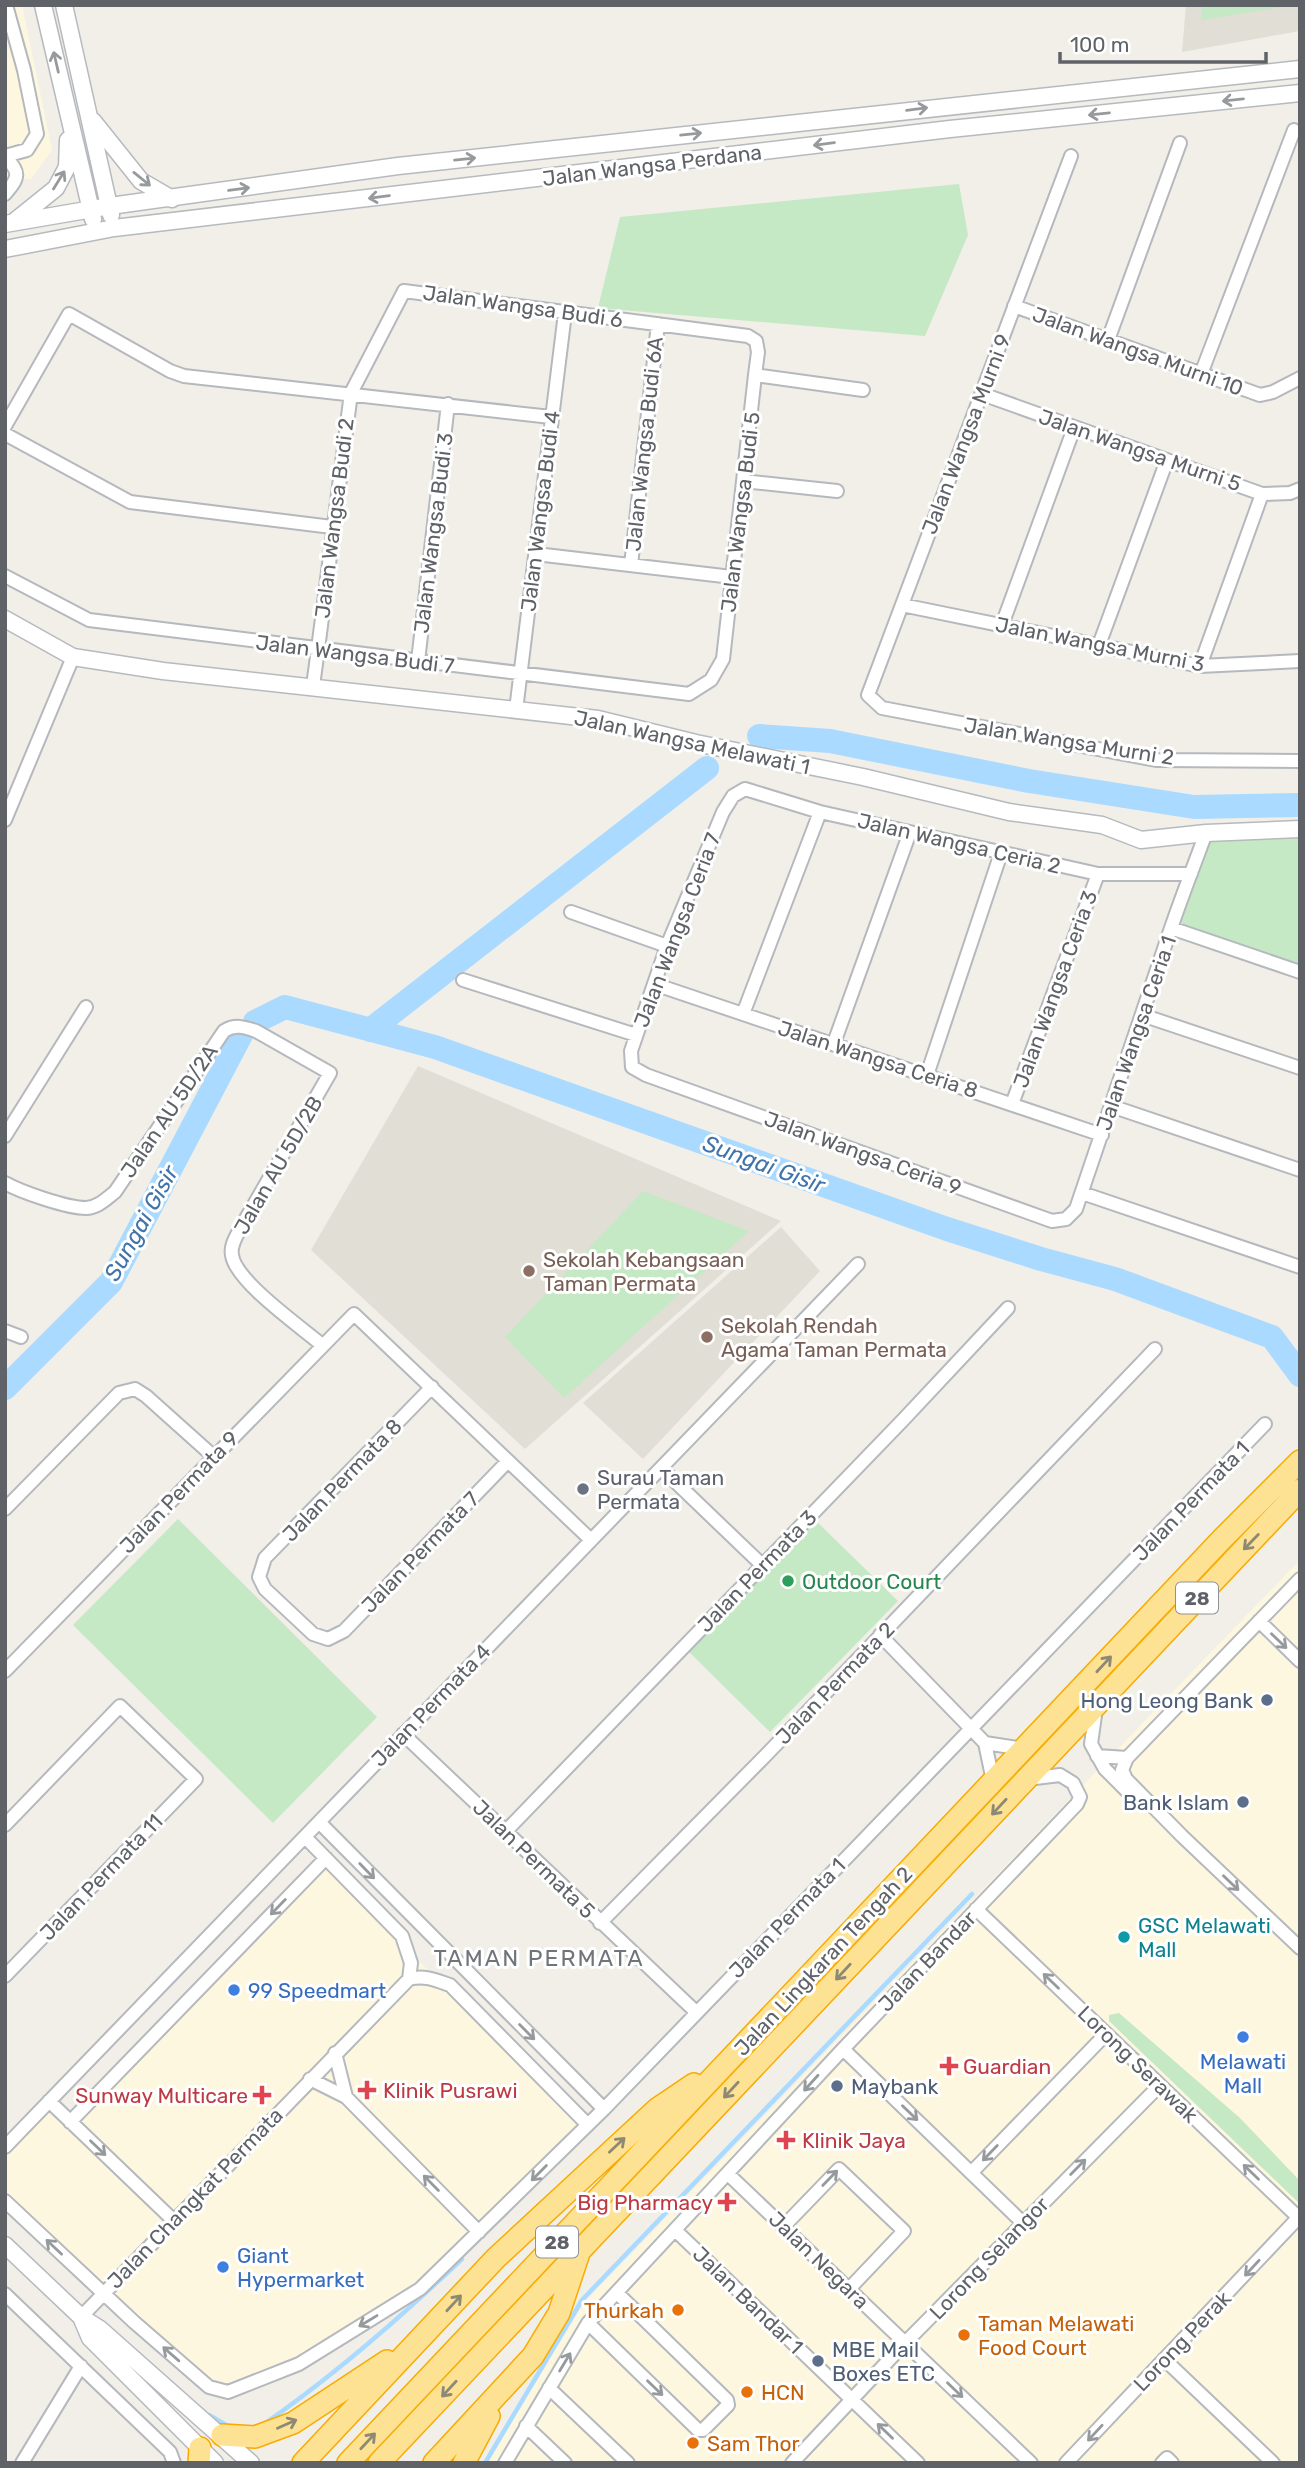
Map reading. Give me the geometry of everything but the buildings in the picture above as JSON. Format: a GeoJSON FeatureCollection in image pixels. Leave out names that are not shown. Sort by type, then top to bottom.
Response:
{"type":"FeatureCollection","features":[{"type":"Feature","properties":{"kind":"highway","name":"Jalan Lingkaran Tengah 2"},"geometry":{"type":"LineString","coordinates":[[348,2463],[993,1781],[1300,1461]]}},
{"type":"Feature","properties":{"kind":"highway","name":"Jalan Lingkaran Tengah 2"},"geometry":{"type":"LineString","coordinates":[[379,2463],[1300,1490]]}},
{"type":"Feature","properties":{"kind":"highway"},"geometry":{"type":"LineString","coordinates":[[303,2463],[496,2258],[657,2109],[725,2064]]}},
{"type":"Feature","properties":{"kind":"highway"},"geometry":{"type":"LineString","coordinates":[[434,2463],[533,2356],[559,2313],[580,2250]]}},
{"type":"Feature","properties":{"kind":"highway"},"geometry":{"type":"LineString","coordinates":[[222,2435],[255,2437],[293,2423],[418,2341]]}},
{"type":"Feature","properties":{"kind":"highway"},"geometry":{"type":"LineString","coordinates":[[464,2463],[503,2389]]}},
{"type":"Feature","properties":{"kind":"highway"},"geometry":{"type":"LineString","coordinates":[[327,2463],[327,2447],[340,2424]]}},
{"type":"Feature","properties":{"kind":"main road"},"geometry":{"type":"LineString","coordinates":[[43,5],[95,232]]}},
{"type":"Feature","properties":{"kind":"main road"},"geometry":{"type":"LineString","coordinates":[[64,5],[114,228]]}},
{"type":"Feature","properties":{"kind":"main road","name":"Jalan Wangsa Perdana"},"geometry":{"type":"LineString","coordinates":[[9,224],[110,206],[398,166],[1300,69]]}},
{"type":"Feature","properties":{"kind":"main road","name":"Jalan Wangsa Perdana"},"geometry":{"type":"LineString","coordinates":[[5,249],[114,228],[950,129],[1300,93]]}},
{"type":"Feature","properties":{"kind":"main road"},"geometry":{"type":"LineString","coordinates":[[88,114],[123,162],[141,180],[172,199]]}},
{"type":"Feature","properties":{"kind":"main road"},"geometry":{"type":"LineString","coordinates":[[9,224],[56,188],[67,167],[68,119]]}},
{"type":"Feature","properties":{"kind":"main road","name":"Jalan Wangsa Melawati 1"},"geometry":{"type":"LineString","coordinates":[[5,619],[73,657],[163,671],[598,719],[1009,812],[1102,825],[1141,840],[1206,833],[1300,829]]}},
{"type":"Feature","properties":{"kind":"main road"},"geometry":{"type":"LineString","coordinates":[[5,2245],[81,2317],[100,2329],[251,2463]]}},
{"type":"Feature","properties":{"kind":"main road"},"geometry":{"type":"LineString","coordinates":[[81,2317],[90,2338],[205,2458]]}},
{"type":"Feature","properties":{"kind":"street"},"geometry":{"type":"LineString","coordinates":[[5,194],[14,184],[17,175],[16,167],[5,156],[27,150],[37,134],[24,70],[6,5]]}},
{"type":"Feature","properties":{"kind":"street"},"geometry":{"type":"LineString","coordinates":[[1201,374],[1294,130]]}},
{"type":"Feature","properties":{"kind":"street"},"geometry":{"type":"LineString","coordinates":[[1108,340],[1180,144]]}},
{"type":"Feature","properties":{"kind":"street","name":"Jalan Wangsa Murni 9"},"geometry":{"type":"LineString","coordinates":[[882,708],[868,695],[1071,156]]}},
{"type":"Feature","properties":{"kind":"street","name":"Jalan Wangsa Budi 6"},"geometry":{"type":"LineString","coordinates":[[351,393],[404,290],[748,336],[756,341]]}},
{"type":"Feature","properties":{"kind":"street","name":"Jalan Wangsa Murni 10"},"geometry":{"type":"LineString","coordinates":[[1014,306],[1260,395],[1273,392],[1300,378]]}},
{"type":"Feature","properties":{"kind":"street","name":"Jalan Wangsa Budi 4"},"geometry":{"type":"LineString","coordinates":[[516,709],[565,313]]}},
{"type":"Feature","properties":{"kind":"street"},"geometry":{"type":"LineString","coordinates":[[5,426],[69,314],[176,374],[551,417]]}},
{"type":"Feature","properties":{"kind":"street","name":"Jalan Wangsa Budi 6A"},"geometry":{"type":"LineString","coordinates":[[631,565],[658,324]]}},
{"type":"Feature","properties":{"kind":"street","name":"Jalan Wangsa Budi 5"},"geometry":{"type":"LineString","coordinates":[[711,680],[723,659],[758,352],[756,341]]}},
{"type":"Feature","properties":{"kind":"street"},"geometry":{"type":"LineString","coordinates":[[755,375],[863,390]]}},
{"type":"Feature","properties":{"kind":"street","name":"Jalan Wangsa Budi 2"},"geometry":{"type":"LineString","coordinates":[[313,686],[351,393]]}},
{"type":"Feature","properties":{"kind":"street","name":"Jalan Wangsa Murni 5"},"geometry":{"type":"LineString","coordinates":[[982,394],[1262,494],[1290,494],[1300,489]]}},
{"type":"Feature","properties":{"kind":"street","name":"Jalan Wangsa Budi 3"},"geometry":{"type":"LineString","coordinates":[[418,661],[448,404]]}},
{"type":"Feature","properties":{"kind":"street"},"geometry":{"type":"LineString","coordinates":[[1002,625],[1074,428]]}},
{"type":"Feature","properties":{"kind":"street"},"geometry":{"type":"LineString","coordinates":[[5,433],[130,502],[332,527]]}},
{"type":"Feature","properties":{"kind":"street"},"geometry":{"type":"LineString","coordinates":[[1099,645],[1167,460]]}},
{"type":"Feature","properties":{"kind":"street"},"geometry":{"type":"LineString","coordinates":[[743,481],[837,491]]}},
{"type":"Feature","properties":{"kind":"street"},"geometry":{"type":"LineString","coordinates":[[1200,666],[1262,494]]}},
{"type":"Feature","properties":{"kind":"street"},"geometry":{"type":"LineString","coordinates":[[536,554],[732,576]]}},
{"type":"Feature","properties":{"kind":"street","name":"Jalan Wangsa Budi 7"},"geometry":{"type":"LineString","coordinates":[[5,576],[89,620],[689,694],[711,680]]}},
{"type":"Feature","properties":{"kind":"street","name":"Jalan Wangsa Murni 3"},"geometry":{"type":"LineString","coordinates":[[902,605],[1200,666],[1300,661]]}},
{"type":"Feature","properties":{"kind":"street"},"geometry":{"type":"LineString","coordinates":[[5,820],[73,657]]}},
{"type":"Feature","properties":{"kind":"street","name":"Jalan Wangsa Murni 2"},"geometry":{"type":"LineString","coordinates":[[882,708],[1156,760],[1300,761]]}},
{"type":"Feature","properties":{"kind":"street","name":"Jalan Wangsa Ceria 2"},"geometry":{"type":"LineString","coordinates":[[733,796],[745,789],[820,812],[1098,874],[1191,874]]}},
{"type":"Feature","properties":{"kind":"street","name":"Jalan Wangsa Ceria 7"},"geometry":{"type":"LineString","coordinates":[[632,1067],[631,1051],[667,946],[723,812],[733,796]]}},
{"type":"Feature","properties":{"kind":"street"},"geometry":{"type":"LineString","coordinates":[[743,1014],[820,812]]}},
{"type":"Feature","properties":{"kind":"street"},"geometry":{"type":"LineString","coordinates":[[834,1043],[910,832]]}},
{"type":"Feature","properties":{"kind":"street","name":"Jalan Wangsa Ceria 1"},"geometry":{"type":"LineString","coordinates":[[1082,1193],[1171,928],[1206,833]]}},
{"type":"Feature","properties":{"kind":"street"},"geometry":{"type":"LineString","coordinates":[[927,1075],[1002,853]]}},
{"type":"Feature","properties":{"kind":"street","name":"Jalan Wangsa Ceria 3"},"geometry":{"type":"LineString","coordinates":[[1012,1104],[1098,874]]}},
{"type":"Feature","properties":{"kind":"street"},"geometry":{"type":"LineString","coordinates":[[570,912],[667,946]]}},
{"type":"Feature","properties":{"kind":"street"},"geometry":{"type":"LineString","coordinates":[[1171,928],[1300,972]]}},
{"type":"Feature","properties":{"kind":"street"},"geometry":{"type":"LineString","coordinates":[[463,980],[636,1035]]}},
{"type":"Feature","properties":{"kind":"street","name":"Jalan Wangsa Ceria 8"},"geometry":{"type":"LineString","coordinates":[[654,985],[834,1043],[1102,1135]]}},
{"type":"Feature","properties":{"kind":"street"},"geometry":{"type":"LineString","coordinates":[[5,1136],[86,1007]]}},
{"type":"Feature","properties":{"kind":"street"},"geometry":{"type":"LineString","coordinates":[[1142,1014],[1300,1068]]}},
{"type":"Feature","properties":{"kind":"street","name":"Jalan AU 5D/2A"},"geometry":{"type":"LineString","coordinates":[[5,1183],[26,1193],[76,1206],[88,1208],[101,1204],[115,1192],[215,1041],[232,1027],[243,1026],[256,1031],[330,1073]]}},
{"type":"Feature","properties":{"kind":"street","name":"Jalan Wangsa Ceria 9"},"geometry":{"type":"LineString","coordinates":[[632,1067],[646,1075],[1052,1221],[1066,1219],[1076,1209],[1082,1193]]}},
{"type":"Feature","properties":{"kind":"street","name":"Jalan AU 5D/2B"},"geometry":{"type":"LineString","coordinates":[[322,1345],[248,1283],[236,1269],[231,1254],[240,1229],[330,1073]]}},
{"type":"Feature","properties":{"kind":"street"},"geometry":{"type":"LineString","coordinates":[[1111,1106],[1300,1170]]}},
{"type":"Feature","properties":{"kind":"street"},"geometry":{"type":"LineString","coordinates":[[1082,1193],[1300,1267]]}},
{"type":"Feature","properties":{"kind":"street","name":"Jalan Permata 4"},"geometry":{"type":"LineString","coordinates":[[5,2147],[858,1264]]}},
{"type":"Feature","properties":{"kind":"street","name":"Jalan Permata 3"},"geometry":{"type":"LineString","coordinates":[[505,1832],[1008,1308]]}},
{"type":"Feature","properties":{"kind":"street","name":"Jalan Permata 9"},"geometry":{"type":"LineString","coordinates":[[5,1671],[354,1314],[432,1387]]}},
{"type":"Feature","properties":{"kind":"street"},"geometry":{"type":"LineString","coordinates":[[5,1331],[21,1337]]}},
{"type":"Feature","properties":{"kind":"street","name":"Jalan Permata 2"},"geometry":{"type":"LineString","coordinates":[[600,1923],[1155,1349]]}},
{"type":"Feature","properties":{"kind":"street"},"geometry":{"type":"LineString","coordinates":[[432,1387],[591,1540]]}},
{"type":"Feature","properties":{"kind":"street","name":"Jalan Permata 8"},"geometry":{"type":"LineString","coordinates":[[328,1639],[313,1634],[265,1589],[258,1577],[265,1558],[432,1387]]}},
{"type":"Feature","properties":{"kind":"street"},"geometry":{"type":"LineString","coordinates":[[5,1509],[119,1393],[135,1389],[146,1396],[213,1456]]}},
{"type":"Feature","properties":{"kind":"street","name":"Jalan Permata 1"},"geometry":{"type":"LineString","coordinates":[[5,2201],[209,2387],[228,2392],[299,2364],[420,2289],[480,2232],[604,2109],[1265,1424]]}},
{"type":"Feature","properties":{"kind":"street","name":"Jalan Permata 7"},"geometry":{"type":"LineString","coordinates":[[328,1639],[344,1631],[508,1461]]}},
{"type":"Feature","properties":{"kind":"street"},"geometry":{"type":"LineString","coordinates":[[661,1468],[762,1565]]}},
{"type":"Feature","properties":{"kind":"street"},"geometry":{"type":"LineString","coordinates":[[1299,1945],[1182,1836],[1126,1779],[1125,1764],[1300,1580]]}},
{"type":"Feature","properties":{"kind":"street"},"geometry":{"type":"LineString","coordinates":[[1259,1621],[1300,1661]]}},
{"type":"Feature","properties":{"kind":"street"},"geometry":{"type":"LineString","coordinates":[[880,1635],[985,1743],[993,1781]]}},
{"type":"Feature","properties":{"kind":"street"},"geometry":{"type":"LineString","coordinates":[[1096,1703],[1091,1744],[1105,1769],[1148,1810],[1182,1836]]}},
{"type":"Feature","properties":{"kind":"street","name":"Jalan Permata 11"},"geometry":{"type":"LineString","coordinates":[[5,1825],[120,1706],[197,1779],[5,1976]]}},
{"type":"Feature","properties":{"kind":"street","name":"Jalan Permata 5"},"geometry":{"type":"LineString","coordinates":[[403,1734],[696,2012]]}},
{"type":"Feature","properties":{"kind":"street"},"geometry":{"type":"LineString","coordinates":[[985,1743],[1024,1749]]}},
{"type":"Feature","properties":{"kind":"street"},"geometry":{"type":"LineString","coordinates":[[1097,1756],[1125,1764]]}},
{"type":"Feature","properties":{"kind":"street","name":"Jalan Bandar"},"geometry":{"type":"LineString","coordinates":[[505,2463],[588,2323],[843,2049],[1077,1804],[1080,1797],[1073,1783],[1060,1775],[1025,1779]]}},
{"type":"Feature","properties":{"kind":"street"},"geometry":{"type":"LineString","coordinates":[[319,1822],[604,2109]]}},
{"type":"Feature","properties":{"kind":"street"},"geometry":{"type":"LineString","coordinates":[[304,1837],[402,1936],[411,1964],[409,1979],[429,1978],[450,1984],[587,2124]]}},
{"type":"Feature","properties":{"kind":"street"},"geometry":{"type":"LineString","coordinates":[[70,2122],[326,1858]]}},
{"type":"Feature","properties":{"kind":"street","name":"Lorong Serawak"},"geometry":{"type":"LineString","coordinates":[[976,1909],[1299,2219]]}},
{"type":"Feature","properties":{"kind":"street","name":"Jalan Changkat Permata"},"geometry":{"type":"LineString","coordinates":[[81,2317],[409,1979]]}},
{"type":"Feature","properties":{"kind":"street"},"geometry":{"type":"LineString","coordinates":[[971,2173],[1106,2034]]}},
{"type":"Feature","properties":{"kind":"street"},"geometry":{"type":"LineString","coordinates":[[843,2049],[1023,2223]]}},
{"type":"Feature","properties":{"kind":"street"},"geometry":{"type":"LineString","coordinates":[[335,2053],[346,2097]]}},
{"type":"Feature","properties":{"kind":"street"},"geometry":{"type":"LineString","coordinates":[[310,2079],[346,2097],[480,2232]]}},
{"type":"Feature","properties":{"kind":"street","name":"Lorong Selangor"},"geometry":{"type":"LineString","coordinates":[[792,2463],[905,2343],[1160,2085]]}},
{"type":"Feature","properties":{"kind":"street"},"geometry":{"type":"LineString","coordinates":[[49,2101],[173,2220]]}},
{"type":"Feature","properties":{"kind":"street"},"geometry":{"type":"LineString","coordinates":[[783,2227],[839,2169],[858,2186],[904,2231],[849,2289]]}},
{"type":"Feature","properties":{"kind":"street","name":"Jalan Negara"},"geometry":{"type":"LineString","coordinates":[[728,2174],[1031,2463]]}},
{"type":"Feature","properties":{"kind":"street","name":"Lorong Perak"},"geometry":{"type":"LineString","coordinates":[[1066,2463],[1299,2219]]}},
{"type":"Feature","properties":{"kind":"street","name":"Jalan Bandar 1"},"geometry":{"type":"LineString","coordinates":[[675,2230],[918,2463]]}},
{"type":"Feature","properties":{"kind":"street"},"geometry":{"type":"LineString","coordinates":[[588,2323],[698,2430],[703,2430],[728,2405],[727,2400],[617,2293]]}},
{"type":"Feature","properties":{"kind":"street"},"geometry":{"type":"LineString","coordinates":[[5,2294],[170,2452],[174,2463]]}},
{"type":"Feature","properties":{"kind":"street"},"geometry":{"type":"LineString","coordinates":[[1164,2359],[1273,2463]]}},
{"type":"Feature","properties":{"kind":"street"},"geometry":{"type":"LineString","coordinates":[[22,2463],[80,2366]]}},
{"type":"Feature","properties":{"kind":"street"},"geometry":{"type":"LineString","coordinates":[[549,2389],[628,2463]]}},
{"type":"Feature","properties":{"kind":"street"},"geometry":{"type":"LineString","coordinates":[[526,2426],[565,2463]]}},
{"type":"Feature","properties":{"kind":"street"},"geometry":{"type":"LineString","coordinates":[[1162,2463],[1167,2458],[1172,2463]]}},
{"type":"Feature","properties":{"kind":"shaded area"},"geometry":{"type":"Polygon","coordinates":[[[5,5],[22,5],[52,150],[31,179],[5,178],[5,5]]]}},
{"type":"Feature","properties":{"kind":"shaded area"},"geometry":{"type":"Polygon","coordinates":[[[1186,5],[1300,5],[1300,31],[1182,52],[1186,5]]]}},
{"type":"Feature","properties":{"kind":"shaded area","name":"Sekolah Kebangsaan Taman Permata"},"geometry":{"type":"Polygon","coordinates":[[[418,1066],[781,1221],[525,1449],[311,1250],[418,1066]]]}},
{"type":"Feature","properties":{"kind":"shaded area","name":"Sekolah Rendah Agama Taman Permata"},"geometry":{"type":"Polygon","coordinates":[[[781,1227],[820,1271],[643,1459],[583,1403],[781,1227]]]}},
{"type":"Feature","properties":{"kind":"shaded area"},"geometry":{"type":"Polygon","coordinates":[[[1300,1560],[1300,2463],[487,2463],[584,2303],[1300,1560]]]}},
{"type":"Feature","properties":{"kind":"shaded area"},"geometry":{"type":"Polygon","coordinates":[[[325,1866],[580,2124],[416,2285],[298,2358],[227,2387],[210,2381],[5,2194],[5,2155],[49,2109],[70,2129],[325,1866]]]}},
{"type":"Feature","properties":{"kind":"green space"},"geometry":{"type":"Polygon","coordinates":[[[1202,5],[1295,5],[1201,20],[1202,5]]]}},
{"type":"Feature","properties":{"kind":"green space"},"geometry":{"type":"Polygon","coordinates":[[[959,184],[968,235],[925,336],[598,308],[620,217],[959,184]]]}},
{"type":"Feature","properties":{"kind":"green space"},"geometry":{"type":"Polygon","coordinates":[[[1300,837],[1300,969],[1175,928],[1204,839],[1300,837]]]}},
{"type":"Feature","properties":{"kind":"green space"},"geometry":{"type":"Polygon","coordinates":[[[643,1191],[749,1231],[564,1398],[505,1337],[643,1191]]]}},
{"type":"Feature","properties":{"kind":"green space"},"geometry":{"type":"Polygon","coordinates":[[[812,1517],[898,1601],[770,1732],[685,1648],[812,1517]]]}},
{"type":"Feature","properties":{"kind":"green space"},"geometry":{"type":"Polygon","coordinates":[[[178,1519],[377,1717],[273,1823],[73,1625],[178,1519]]]}},
{"type":"Feature","properties":{"kind":"green space"},"geometry":{"type":"Polygon","coordinates":[[[1119,2013],[1240,2118],[1300,2181],[1300,2204],[1109,2021],[1109,2015],[1119,2013]]]}},
{"type":"Feature","properties":{"kind":"waterway"},"geometry":{"type":"LineString","coordinates":[[759,736],[830,741],[1029,781],[1194,807],[1300,805]]}},
{"type":"Feature","properties":{"kind":"waterway"},"geometry":{"type":"LineString","coordinates":[[370,1030],[707,768]]}},
{"type":"Feature","properties":{"kind":"waterway","name":"Sungai Gisir"},"geometry":{"type":"LineString","coordinates":[[255,1022],[285,1007],[435,1047],[947,1229],[1115,1279],[1272,1337],[1300,1375]]}},
{"type":"Feature","properties":{"kind":"waterway","name":"Sungai Gisir"},"geometry":{"type":"LineString","coordinates":[[5,1388],[111,1282],[242,1033]]}},
{"type":"Feature","properties":{"kind":"waterway"},"geometry":{"type":"LineString","coordinates":[[485,2463],[582,2300],[972,1894]]}},
{"type":"Feature","properties":{"kind":"waterway"},"geometry":{"type":"LineString","coordinates":[[264,2424],[366,2345],[462,2259]]}},
{"type":"Feature","properties":{"kind":"waterway"},"geometry":{"type":"LineString","coordinates":[[209,2415],[228,2426]]}},
{"type":"Feature","properties":{"kind":"place","name":"Sekolah Kebangsaan Taman Permata"},"geometry":{"type":"Point","coordinates":[529,1271]}},
{"type":"Feature","properties":{"kind":"place","name":"Sekolah Rendah Agama Taman Permata"},"geometry":{"type":"Point","coordinates":[707,1337]}},
{"type":"Feature","properties":{"kind":"place","name":"Surau Taman Permata"},"geometry":{"type":"Point","coordinates":[583,1489]}},
{"type":"Feature","properties":{"kind":"place","name":"Outdoor Court"},"geometry":{"type":"Point","coordinates":[788,1581]}},
{"type":"Feature","properties":{"kind":"place","name":"Hong Leong Bank"},"geometry":{"type":"Point","coordinates":[1267,1700]}},
{"type":"Feature","properties":{"kind":"place","name":"Bank Islam"},"geometry":{"type":"Point","coordinates":[1243,1802]}},
{"type":"Feature","properties":{"kind":"place","name":"GSC Melawati Mall"},"geometry":{"type":"Point","coordinates":[1124,1937]}},
{"type":"Feature","properties":{"kind":"place","name":"99 Speedmart"},"geometry":{"type":"Point","coordinates":[234,1990]}},
{"type":"Feature","properties":{"kind":"place","name":"Melawati Mall"},"geometry":{"type":"Point","coordinates":[1243,2037]}},
{"type":"Feature","properties":{"kind":"place","name":"Guardian"},"geometry":{"type":"Point","coordinates":[949,2066]}},
{"type":"Feature","properties":{"kind":"place","name":"Maybank"},"geometry":{"type":"Point","coordinates":[837,2086]}},
{"type":"Feature","properties":{"kind":"place","name":"Klinik Pusrawi"},"geometry":{"type":"Point","coordinates":[367,2090]}},
{"type":"Feature","properties":{"kind":"place","name":"Sunway Multicare"},"geometry":{"type":"Point","coordinates":[262,2095]}},
{"type":"Feature","properties":{"kind":"place","name":"Klinik Jaya"},"geometry":{"type":"Point","coordinates":[786,2140]}},
{"type":"Feature","properties":{"kind":"place","name":"Big Pharmacy"},"geometry":{"type":"Point","coordinates":[727,2202]}},
{"type":"Feature","properties":{"kind":"place","name":"Giant Hypermarket"},"geometry":{"type":"Point","coordinates":[223,2267]}},
{"type":"Feature","properties":{"kind":"place","name":"Thurkah"},"geometry":{"type":"Point","coordinates":[678,2310]}},
{"type":"Feature","properties":{"kind":"place","name":"Taman Melawati Food Court"},"geometry":{"type":"Point","coordinates":[964,2335]}},
{"type":"Feature","properties":{"kind":"place","name":"MBE Mail Boxes ETC"},"geometry":{"type":"Point","coordinates":[818,2361]}},
{"type":"Feature","properties":{"kind":"place","name":"HCN"},"geometry":{"type":"Point","coordinates":[747,2392]}},
{"type":"Feature","properties":{"kind":"place","name":"Sam Thor"},"geometry":{"type":"Point","coordinates":[693,2443]}},
{"type":"Feature","properties":{"kind":"district","name":"TAMAN PERMATA"},"geometry":{"type":"Point","coordinates":[539,1958]}}]}
